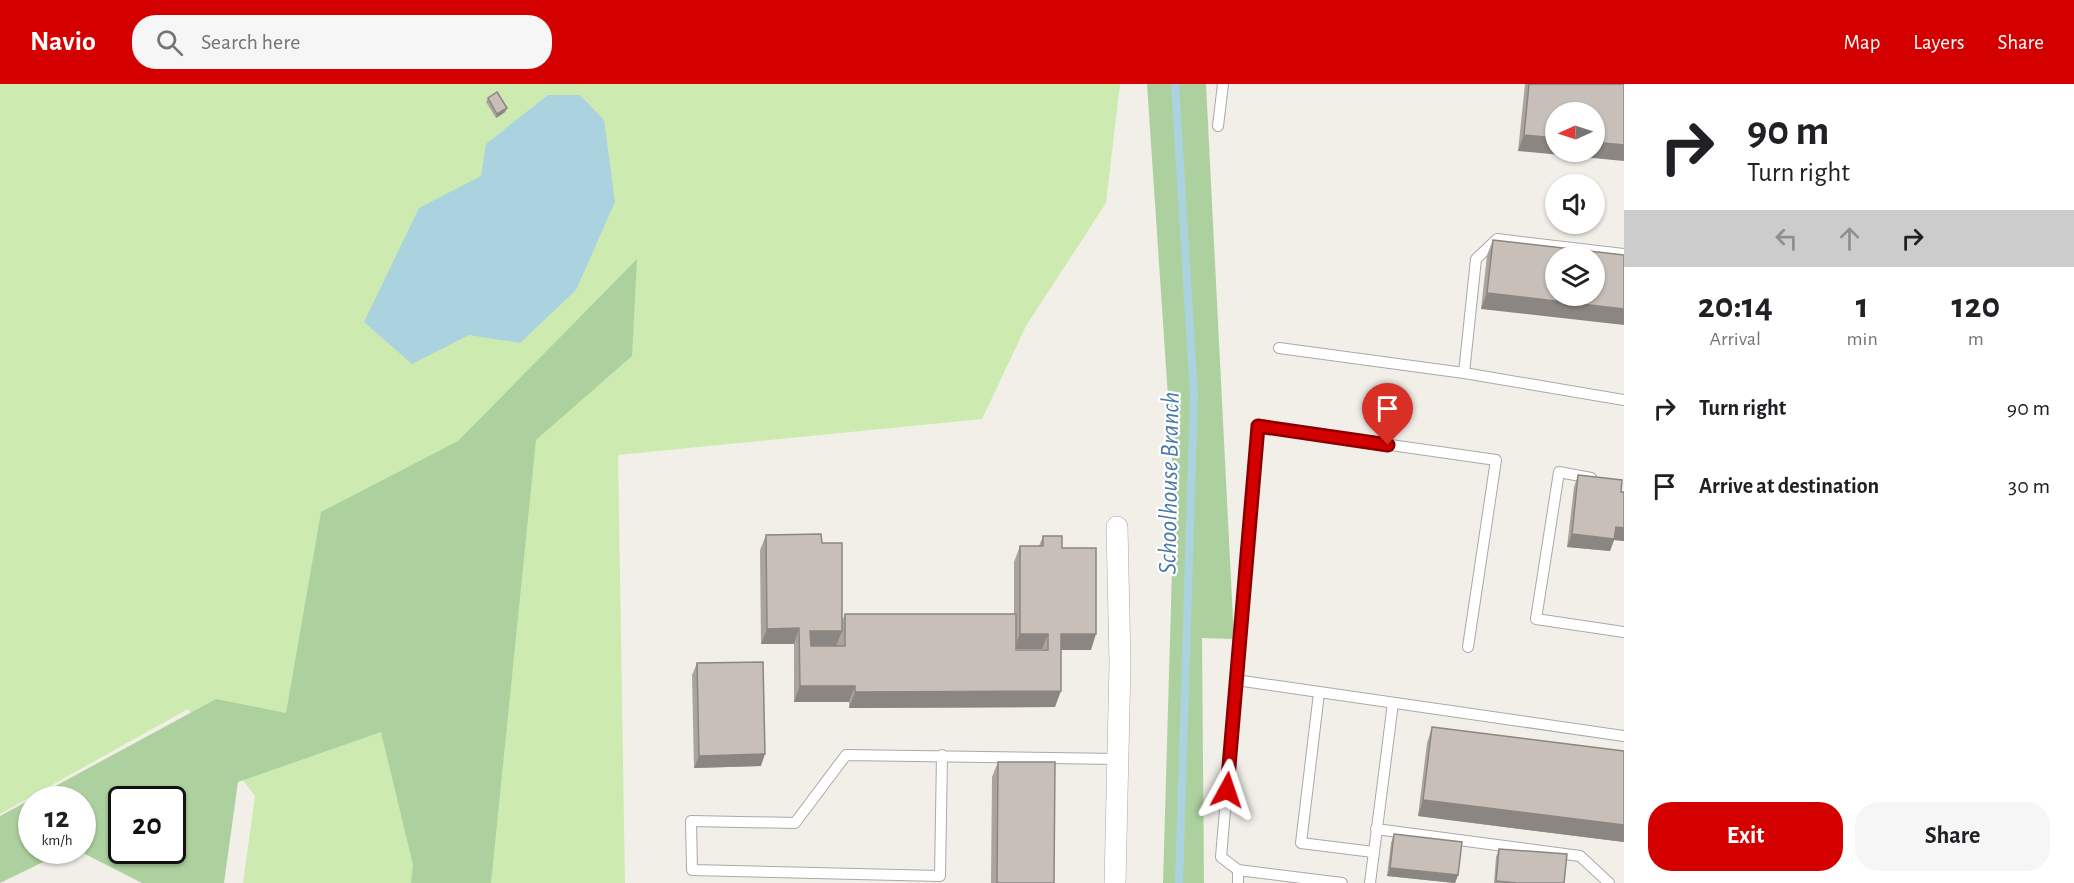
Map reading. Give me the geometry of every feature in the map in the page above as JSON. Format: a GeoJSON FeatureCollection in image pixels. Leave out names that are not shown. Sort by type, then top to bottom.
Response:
{"type":"FeatureCollection","features":[{"type":"Feature","properties":{"kind":"street"},"geometry":{"type":"LineString","coordinates":[[1115,883],[1120,663],[1117,526]]}},
{"type":"Feature","properties":{"kind":"lane"},"geometry":{"type":"LineString","coordinates":[[1218,126],[1223,84]]}},
{"type":"Feature","properties":{"kind":"lane"},"geometry":{"type":"LineString","coordinates":[[1464,373],[1476,259],[1497,239],[1624,254]]}},
{"type":"Feature","properties":{"kind":"lane"},"geometry":{"type":"LineString","coordinates":[[1279,348],[1464,373],[1624,400]]}},
{"type":"Feature","properties":{"kind":"lane"},"geometry":{"type":"LineString","coordinates":[[1342,883],[1238,870],[1221,857],[1258,426],[1496,460],[1468,647]]}},
{"type":"Feature","properties":{"kind":"lane"},"geometry":{"type":"LineString","coordinates":[[1602,480],[1559,472],[1536,619],[1624,632]]}},
{"type":"Feature","properties":{"kind":"lane"},"geometry":{"type":"LineString","coordinates":[[1236,680],[1624,736]]}},
{"type":"Feature","properties":{"kind":"lane"},"geometry":{"type":"LineString","coordinates":[[1319,693],[1301,843],[1373,852]]}},
{"type":"Feature","properties":{"kind":"lane"},"geometry":{"type":"LineString","coordinates":[[1370,883],[1393,703]]}},
{"type":"Feature","properties":{"kind":"lane"},"geometry":{"type":"LineString","coordinates":[[942,755],[940,876],[692,870],[691,821],[795,823],[846,755],[942,755],[1118,759]]}},
{"type":"Feature","properties":{"kind":"lane"},"geometry":{"type":"LineString","coordinates":[[1376,829],[1580,856],[1609,883]]}},
{"type":"Feature","properties":{"kind":"lane"},"geometry":{"type":"LineString","coordinates":[[1238,870],[1238,883]]}},
{"type":"Feature","properties":{"kind":"green space"},"geometry":{"type":"Polygon","coordinates":[[[0,84],[1120,84],[1106,203],[1026,326],[982,419],[618,455],[625,883],[243,883],[255,796],[188,709],[50,786],[18,786],[18,804],[0,814],[0,84]]]}},
{"type":"Feature","properties":{"kind":"green space"},"geometry":{"type":"Polygon","coordinates":[[[1147,84],[1206,84],[1234,639],[1202,638],[1204,883],[1163,883],[1173,535],[1172,457],[1147,84]]]}},
{"type":"Feature","properties":{"kind":"green space"},"geometry":{"type":"Polygon","coordinates":[[[637,259],[632,356],[536,440],[491,883],[411,883],[413,865],[381,732],[238,782],[224,883],[142,883],[96,860],[96,786],[55,786],[216,699],[286,713],[321,512],[458,441],[637,259]]]}},
{"type":"Feature","properties":{"kind":"green space"},"geometry":{"type":"Polygon","coordinates":[[[18,806],[18,864],[39,864],[0,883],[0,816],[18,806]]]}},
{"type":"Feature","properties":{"kind":"water"},"geometry":{"type":"Polygon","coordinates":[[[548,95],[580,95],[604,120],[615,202],[576,290],[520,343],[469,335],[412,364],[364,322],[419,208],[481,176],[486,144],[548,95]]]}},
{"type":"Feature","properties":{"kind":"building"},"geometry":{"type":"Polygon","coordinates":[[[1529,84],[1624,84],[1624,145],[1605,143],[1605,102],[1545,102],[1545,137],[1524,135],[1529,84]]]}},
{"type":"Feature","properties":{"kind":"building"},"geometry":{"type":"Polygon","coordinates":[[[497,92],[507,108],[497,114],[488,98],[497,92]]]}},
{"type":"Feature","properties":{"kind":"building"},"geometry":{"type":"Polygon","coordinates":[[[1493,240],[1545,246],[1545,300],[1487,293],[1493,240]]]}},
{"type":"Feature","properties":{"kind":"building"},"geometry":{"type":"Polygon","coordinates":[[[1605,253],[1624,255],[1624,309],[1598,306],[1605,306],[1605,253]]]}},
{"type":"Feature","properties":{"kind":"building"},"geometry":{"type":"Polygon","coordinates":[[[1578,475],[1622,480],[1624,528],[1616,527],[1614,539],[1572,534],[1578,475]]]}},
{"type":"Feature","properties":{"kind":"building"},"geometry":{"type":"Polygon","coordinates":[[[821,534],[822,543],[842,543],[842,631],[810,631],[811,646],[845,646],[845,614],[1016,614],[1016,650],[1048,650],[1048,634],[1020,634],[1020,546],[1043,546],[1043,536],[1062,536],[1062,548],[1096,548],[1096,634],[1061,634],[1061,691],[855,692],[855,686],[800,686],[799,628],[767,629],[766,535],[821,534]]]}},
{"type":"Feature","properties":{"kind":"building"},"geometry":{"type":"Polygon","coordinates":[[[763,662],[765,754],[699,756],[697,663],[763,662]]]}},
{"type":"Feature","properties":{"kind":"building"},"geometry":{"type":"Polygon","coordinates":[[[1432,727],[1624,751],[1624,825],[1423,800],[1432,727]]]}},
{"type":"Feature","properties":{"kind":"building"},"geometry":{"type":"Polygon","coordinates":[[[998,762],[1055,762],[1054,883],[997,883],[998,762]]]}},
{"type":"Feature","properties":{"kind":"building"},"geometry":{"type":"Polygon","coordinates":[[[1394,834],[1462,842],[1458,875],[1390,868],[1394,834]]]}},
{"type":"Feature","properties":{"kind":"building"},"geometry":{"type":"Polygon","coordinates":[[[1499,849],[1567,854],[1564,883],[1496,881],[1499,849]]]}},
{"type":"Feature","properties":{"kind":"waterway","name":"Schoolhouse Branch"},"geometry":{"type":"LineString","coordinates":[[1175,84],[1194,396],[1179,883]]}},
{"type":"Feature","properties":{"kind":"route"},"geometry":{"type":"LineString","coordinates":[[1227,790],[1258,426],[1388,445]]}}]}
